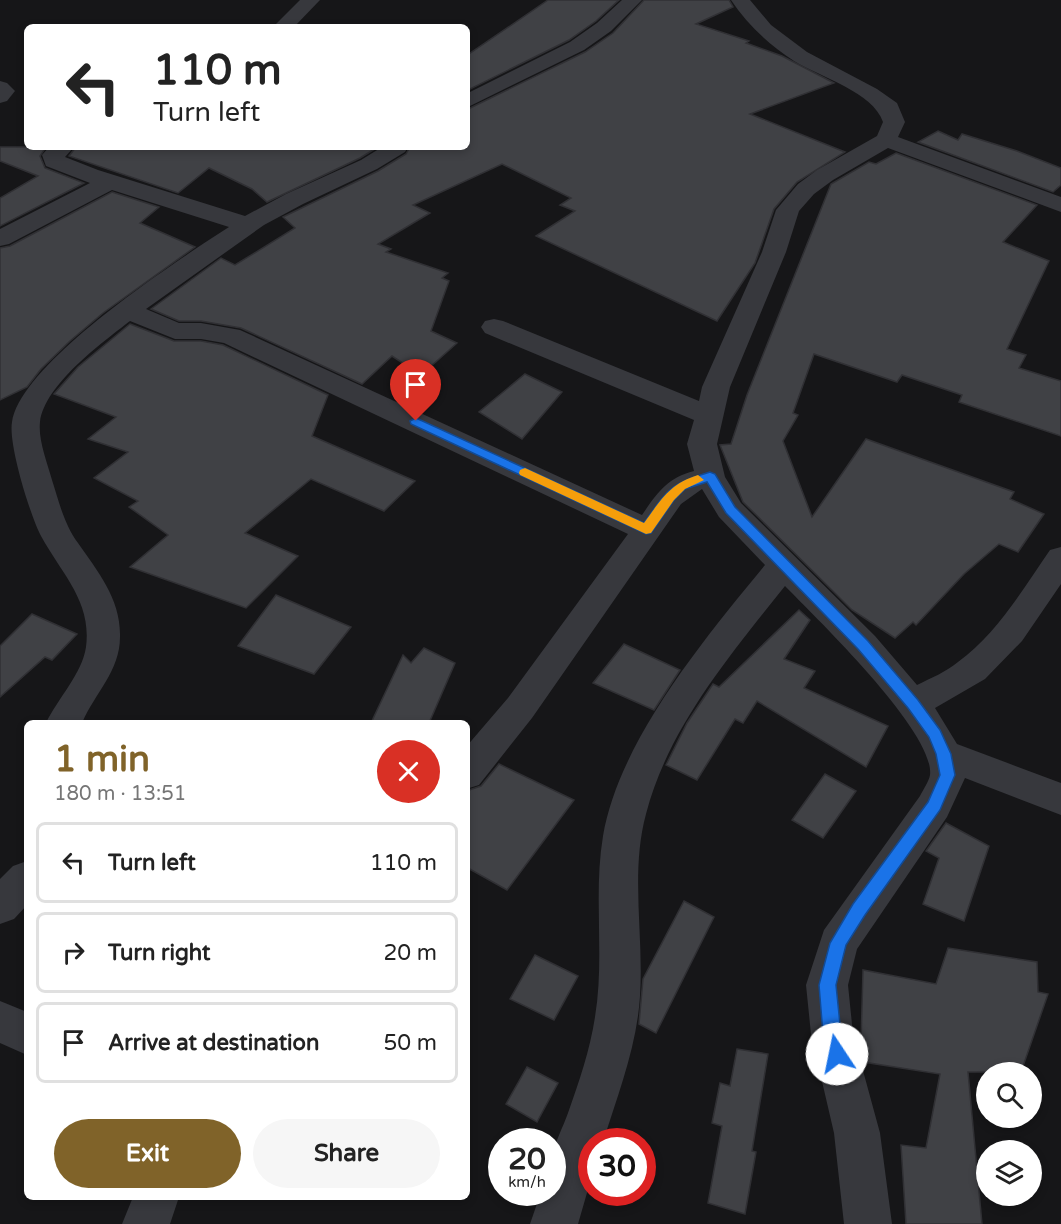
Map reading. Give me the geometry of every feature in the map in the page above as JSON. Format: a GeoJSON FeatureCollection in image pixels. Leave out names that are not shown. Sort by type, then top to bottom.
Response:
{"type":"FeatureCollection","features":[{"type":"Feature","properties":{"kind":"street"},"geometry":{"type":"LineString","coordinates":[[287,24],[311,0]]}},
{"type":"Feature","properties":{"kind":"street"},"geometry":{"type":"LineString","coordinates":[[470,100],[577,46],[604,27],[633,0]]}},
{"type":"Feature","properties":{"kind":"street"},"geometry":{"type":"LineString","coordinates":[[740,0],[764,29],[800,56],[870,93],[890,108],[894,122],[886,140],[825,175],[806,189],[788,210],[774,252],[716,387],[702,444],[710,477],[730,510],[863,645],[913,704],[935,735],[944,754],[948,775],[934,806],[838,943],[827,985],[832,1034],[857,1133],[868,1224]]}},
{"type":"Feature","properties":{"kind":"street"},"geometry":{"type":"LineString","coordinates":[[0,87],[4,91],[0,97]]}},
{"type":"Feature","properties":{"kind":"street"},"geometry":{"type":"LineString","coordinates":[[886,140],[1061,205]]}},
{"type":"Feature","properties":{"kind":"street"},"geometry":{"type":"LineString","coordinates":[[59,150],[52,155],[54,160],[111,181],[248,225]]}},
{"type":"Feature","properties":{"kind":"street"},"geometry":{"type":"LineString","coordinates":[[65,720],[71,706],[97,668],[104,645],[102,621],[90,583],[67,555],[53,532],[29,447],[26,422],[32,402],[51,378],[86,342],[127,310],[248,225],[279,207],[368,165],[392,150]]}},
{"type":"Feature","properties":{"kind":"street"},"geometry":{"type":"LineString","coordinates":[[0,239],[111,181]]}},
{"type":"Feature","properties":{"kind":"street"},"geometry":{"type":"LineString","coordinates":[[127,310],[175,331],[201,331],[231,336],[646,530]]}},
{"type":"Feature","properties":{"kind":"street"},"geometry":{"type":"LineString","coordinates":[[494,327],[708,415]]}},
{"type":"Feature","properties":{"kind":"street"},"geometry":{"type":"LineString","coordinates":[[0,451],[29,447]]}},
{"type":"Feature","properties":{"kind":"street"},"geometry":{"type":"LineString","coordinates":[[470,769],[520,708],[670,497],[680,486],[710,477]]}},
{"type":"Feature","properties":{"kind":"street"},"geometry":{"type":"LineString","coordinates":[[913,704],[947,688],[974,669],[1032,602],[1061,558]]}},
{"type":"Feature","properties":{"kind":"street"},"geometry":{"type":"LineString","coordinates":[[554,1224],[612,1047],[620,977],[621,844],[627,814],[652,752],[674,715],[730,631],[783,566]]}},
{"type":"Feature","properties":{"kind":"street"},"geometry":{"type":"LineString","coordinates":[[944,754],[1061,799]]}},
{"type":"Feature","properties":{"kind":"street"},"geometry":{"type":"LineString","coordinates":[[0,906],[24,881]]}},
{"type":"Feature","properties":{"kind":"street"},"geometry":{"type":"LineString","coordinates":[[0,1021],[24,1033]]}},
{"type":"Feature","properties":{"kind":"street"},"geometry":{"type":"LineString","coordinates":[[146,1224],[155,1200]]}},
{"type":"Feature","properties":{"kind":"building"},"geometry":{"type":"Polygon","coordinates":[[[548,0],[619,0],[596,21],[569,40],[470,89],[470,53],[548,0]]]}},
{"type":"Feature","properties":{"kind":"building"},"geometry":{"type":"Polygon","coordinates":[[[644,0],[729,0],[733,7],[696,24],[749,41],[746,43],[782,56],[834,83],[750,114],[845,152],[797,182],[774,209],[755,263],[717,321],[536,236],[575,211],[560,205],[571,198],[502,164],[413,205],[430,213],[378,244],[391,249],[386,252],[448,273],[442,278],[449,281],[431,331],[457,343],[421,375],[392,356],[362,384],[241,328],[201,321],[179,321],[151,309],[221,258],[235,265],[295,228],[283,217],[378,171],[406,154],[408,150],[470,150],[470,108],[585,52],[613,33],[644,0]]]}},
{"type":"Feature","properties":{"kind":"building"},"geometry":{"type":"Polygon","coordinates":[[[938,131],[958,140],[962,134],[1061,168],[1061,185],[1053,192],[918,142],[938,131]]]}},
{"type":"Feature","properties":{"kind":"building"},"geometry":{"type":"Polygon","coordinates":[[[0,147],[44,150],[40,156],[45,168],[84,183],[0,226],[0,198],[38,176],[0,161],[0,147]]]}},
{"type":"Feature","properties":{"kind":"building"},"geometry":{"type":"Polygon","coordinates":[[[74,150],[373,150],[267,202],[252,189],[209,168],[178,193],[69,156],[74,150]]]}},
{"type":"Feature","properties":{"kind":"building"},"geometry":{"type":"Polygon","coordinates":[[[896,153],[1037,205],[1003,242],[1049,261],[1007,349],[1026,355],[1019,368],[1061,381],[1061,436],[959,402],[962,395],[902,375],[897,382],[814,354],[793,413],[798,415],[783,441],[812,517],[866,439],[1014,492],[1010,499],[1044,514],[1018,552],[999,544],[964,574],[916,625],[913,622],[895,638],[852,610],[743,502],[720,445],[731,444],[747,395],[831,184],[869,162],[876,164],[896,153]]]}},
{"type":"Feature","properties":{"kind":"building"},"geometry":{"type":"Polygon","coordinates":[[[112,192],[159,207],[140,223],[195,247],[103,313],[41,369],[27,387],[0,400],[0,248],[10,246],[112,192]]]}},
{"type":"Feature","properties":{"kind":"building"},"geometry":{"type":"Polygon","coordinates":[[[130,324],[174,341],[201,341],[223,345],[328,395],[312,436],[415,481],[384,511],[311,479],[245,533],[298,556],[246,608],[130,567],[168,535],[129,507],[138,501],[94,478],[128,452],[88,439],[116,417],[54,394],[78,367],[130,324]]]}},
{"type":"Feature","properties":{"kind":"building"},"geometry":{"type":"Polygon","coordinates":[[[525,374],[562,392],[522,439],[479,412],[525,374]]]}},
{"type":"Feature","properties":{"kind":"building"},"geometry":{"type":"Polygon","coordinates":[[[276,595],[351,627],[314,674],[238,646],[276,595]]]}},
{"type":"Feature","properties":{"kind":"building"},"geometry":{"type":"Polygon","coordinates":[[[799,610],[810,620],[784,659],[815,671],[804,688],[888,726],[866,767],[757,701],[743,723],[735,719],[697,780],[666,765],[687,723],[713,684],[719,687],[799,610]]]}},
{"type":"Feature","properties":{"kind":"building"},"geometry":{"type":"Polygon","coordinates":[[[32,614],[77,634],[52,660],[45,657],[0,697],[0,646],[32,614]]]}},
{"type":"Feature","properties":{"kind":"building"},"geometry":{"type":"Polygon","coordinates":[[[624,644],[680,670],[654,710],[593,683],[624,644]]]}},
{"type":"Feature","properties":{"kind":"building"},"geometry":{"type":"Polygon","coordinates":[[[424,648],[455,663],[430,720],[372,720],[403,655],[411,663],[424,648]]]}},
{"type":"Feature","properties":{"kind":"building"},"geometry":{"type":"Polygon","coordinates":[[[499,764],[574,800],[507,890],[470,869],[470,790],[481,786],[499,764]]]}},
{"type":"Feature","properties":{"kind":"building"},"geometry":{"type":"Polygon","coordinates":[[[825,774],[856,791],[823,838],[792,820],[825,774]]]}},
{"type":"Feature","properties":{"kind":"building"},"geometry":{"type":"Polygon","coordinates":[[[946,823],[989,846],[964,921],[923,904],[939,858],[926,851],[946,823]]]}},
{"type":"Feature","properties":{"kind":"building"},"geometry":{"type":"Polygon","coordinates":[[[684,901],[714,917],[656,1033],[639,1024],[643,979],[684,901]]]}},
{"type":"Feature","properties":{"kind":"building"},"geometry":{"type":"Polygon","coordinates":[[[948,948],[1037,962],[1038,992],[1048,994],[1024,1062],[976,1062],[976,1072],[968,1072],[976,1159],[976,1206],[980,1206],[982,1224],[906,1224],[901,1145],[926,1148],[940,1074],[863,1062],[861,1043],[863,970],[936,984],[948,948]]]}},
{"type":"Feature","properties":{"kind":"building"},"geometry":{"type":"Polygon","coordinates":[[[535,955],[578,976],[554,1020],[510,999],[535,955]]]}},
{"type":"Feature","properties":{"kind":"building"},"geometry":{"type":"Polygon","coordinates":[[[737,1049],[768,1054],[752,1151],[756,1152],[745,1214],[708,1203],[722,1126],[712,1123],[720,1083],[730,1086],[737,1049]]]}},
{"type":"Feature","properties":{"kind":"building"},"geometry":{"type":"Polygon","coordinates":[[[527,1067],[558,1083],[537,1122],[506,1104],[527,1067]]]}},
{"type":"Feature","properties":{"kind":"slow traffic"},"geometry":{"type":"LineString","coordinates":[[525,473],[646,530],[680,486],[698,480]]}},
{"type":"Feature","properties":{"kind":"route"},"geometry":{"type":"LineString","coordinates":[[416,421],[646,530],[680,486],[710,477],[730,510],[863,645],[913,704],[935,735],[944,754],[948,775],[934,806],[838,943],[827,985],[832,1034],[837,1054]]}}]}
